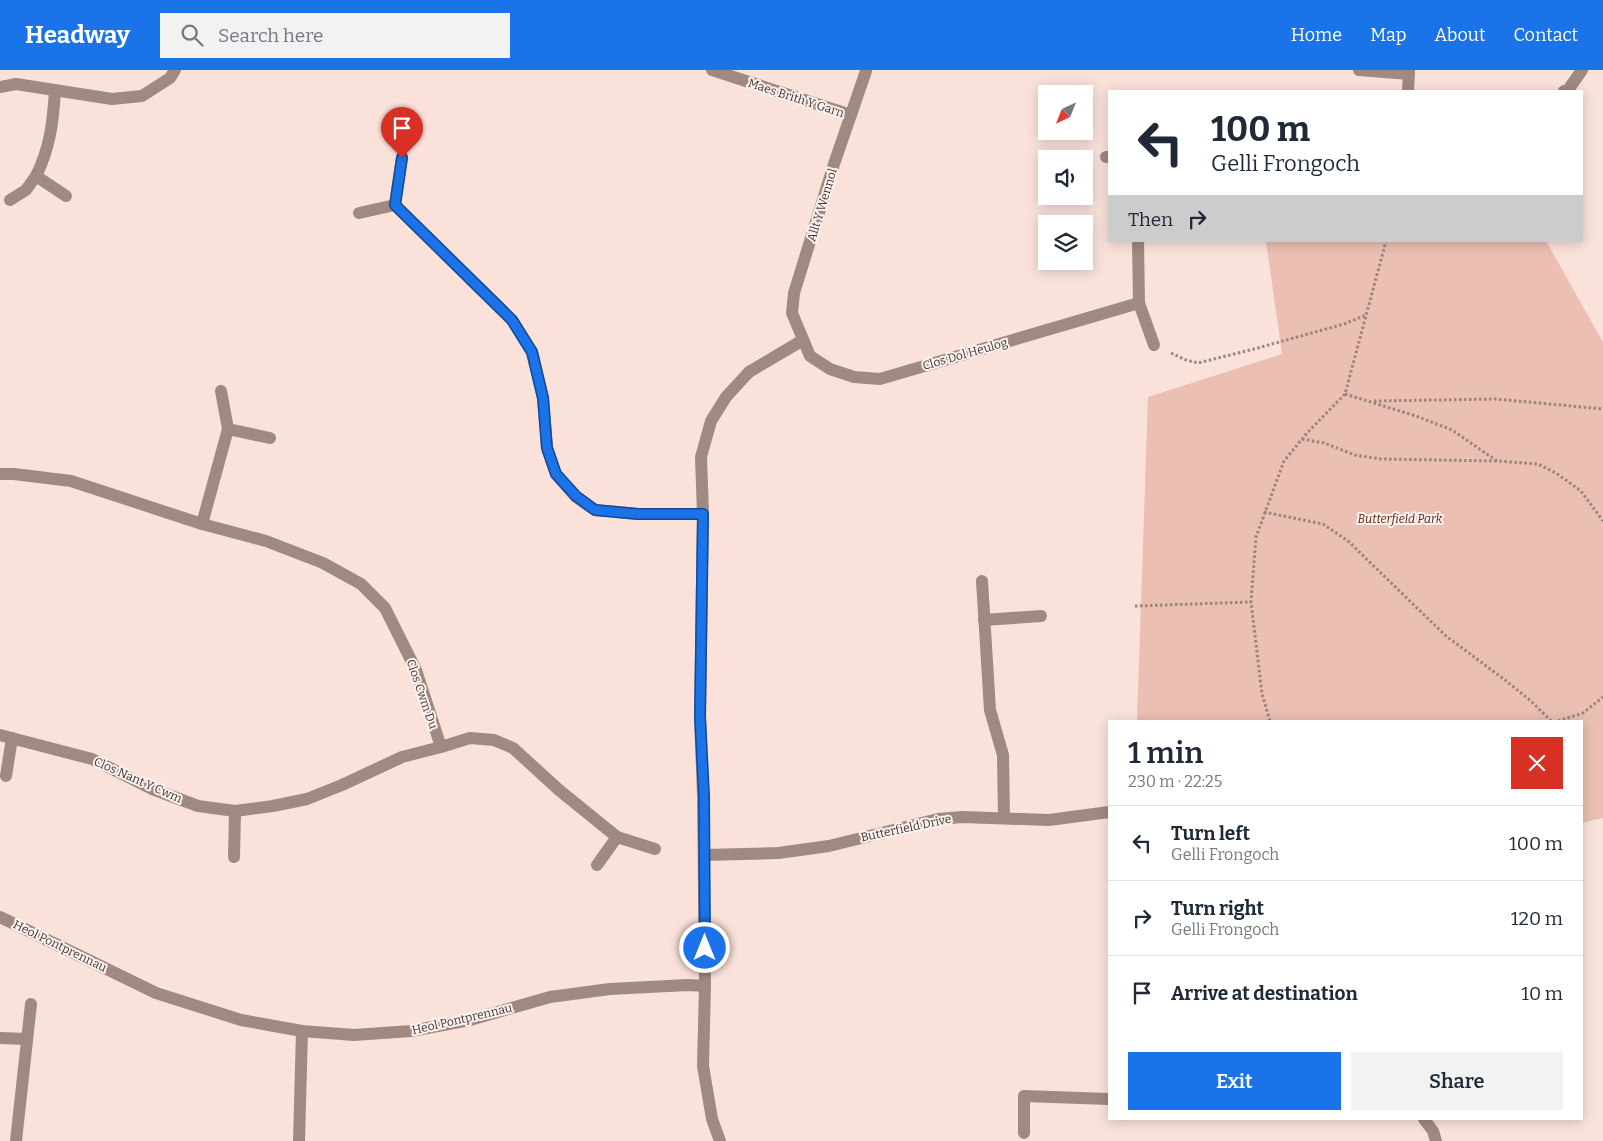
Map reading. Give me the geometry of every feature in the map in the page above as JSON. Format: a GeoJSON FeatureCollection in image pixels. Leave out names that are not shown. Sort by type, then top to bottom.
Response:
{"type":"FeatureCollection","features":[{"type":"Feature","properties":{"kind":"street"},"geometry":{"type":"LineString","coordinates":[[0,87],[16,84],[112,100],[142,96],[170,78],[175,70]]}},
{"type":"Feature","properties":{"kind":"street","name":"Maes Brith Y Garn"},"geometry":{"type":"LineString","coordinates":[[712,70],[851,116]]}},
{"type":"Feature","properties":{"kind":"street"},"geometry":{"type":"LineString","coordinates":[[1360,70],[1409,72],[1408,90]]}},
{"type":"Feature","properties":{"kind":"street"},"geometry":{"type":"LineString","coordinates":[[1568,90],[1582,70]]}},
{"type":"Feature","properties":{"kind":"street","name":"Allt Y Wennol"},"geometry":{"type":"LineString","coordinates":[[803,340],[792,313],[794,293],[866,71]]}},
{"type":"Feature","properties":{"kind":"street"},"geometry":{"type":"LineString","coordinates":[[10,200],[26,190],[45,158],[54,123],[55,91]]}},
{"type":"Feature","properties":{"kind":"street"},"geometry":{"type":"LineString","coordinates":[[395,205],[402,158]]}},
{"type":"Feature","properties":{"kind":"street"},"geometry":{"type":"LineString","coordinates":[[36,176],[66,196]]}},
{"type":"Feature","properties":{"kind":"street"},"geometry":{"type":"LineString","coordinates":[[395,205],[512,320],[532,352],[543,398],[547,448],[556,474],[576,496],[595,510],[638,514],[703,514]]}},
{"type":"Feature","properties":{"kind":"street"},"geometry":{"type":"LineString","coordinates":[[359,213],[395,205]]}},
{"type":"Feature","properties":{"kind":"street"},"geometry":{"type":"LineString","coordinates":[[1138,242],[1139,303],[1154,345]]}},
{"type":"Feature","properties":{"kind":"street","name":"Clos Dol Heulog"},"geometry":{"type":"LineString","coordinates":[[803,340],[810,356],[830,369],[854,377],[880,379],[1139,303]]}},
{"type":"Feature","properties":{"kind":"street"},"geometry":{"type":"LineString","coordinates":[[720,1141],[712,1119],[704,1066],[704,855],[700,716],[702,458],[711,421],[726,396],[748,372],[803,340]]}},
{"type":"Feature","properties":{"kind":"street"},"geometry":{"type":"LineString","coordinates":[[202,524],[228,429],[221,391]]}},
{"type":"Feature","properties":{"kind":"street"},"geometry":{"type":"LineString","coordinates":[[228,429],[270,438]]}},
{"type":"Feature","properties":{"kind":"street","name":"Clos Cwm Du"},"geometry":{"type":"LineString","coordinates":[[0,474],[72,481],[202,524],[266,541],[323,563],[361,584],[385,608],[416,670],[440,747]]}},
{"type":"Feature","properties":{"kind":"street"},"geometry":{"type":"LineString","coordinates":[[982,581],[990,710],[1002,755],[1004,818]]}},
{"type":"Feature","properties":{"kind":"street"},"geometry":{"type":"LineString","coordinates":[[984,620],[1041,616]]}},
{"type":"Feature","properties":{"kind":"street","name":"Clos Nant Y Cwm"},"geometry":{"type":"LineString","coordinates":[[6,776],[6,737],[92,759],[152,789],[198,806],[235,811],[307,799],[402,757],[440,747]]}},
{"type":"Feature","properties":{"kind":"street"},"geometry":{"type":"LineString","coordinates":[[440,747],[470,738],[494,740],[513,748],[559,790],[617,837],[655,849]]}},
{"type":"Feature","properties":{"kind":"street"},"geometry":{"type":"LineString","coordinates":[[234,857],[235,811]]}},
{"type":"Feature","properties":{"kind":"street","name":"Butterfield Drive"},"geometry":{"type":"LineString","coordinates":[[704,855],[778,854],[829,846],[938,819],[962,816],[1049,820],[1108,812]]}},
{"type":"Feature","properties":{"kind":"street"},"geometry":{"type":"LineString","coordinates":[[597,865],[617,837]]}},
{"type":"Feature","properties":{"kind":"street","name":"Heol Pontprennau"},"geometry":{"type":"LineString","coordinates":[[0,918],[156,993],[241,1020],[302,1031],[354,1035],[412,1031],[470,1020],[550,997],[610,989],[688,984],[705,986]]}},
{"type":"Feature","properties":{"kind":"street"},"geometry":{"type":"LineString","coordinates":[[16,1141],[31,1004]]}},
{"type":"Feature","properties":{"kind":"street"},"geometry":{"type":"LineString","coordinates":[[299,1141],[302,1031]]}},
{"type":"Feature","properties":{"kind":"street"},"geometry":{"type":"LineString","coordinates":[[0,1038],[27,1039]]}},
{"type":"Feature","properties":{"kind":"street"},"geometry":{"type":"LineString","coordinates":[[1024,1133],[1024,1096],[1108,1099]]}},
{"type":"Feature","properties":{"kind":"street"},"geometry":{"type":"LineString","coordinates":[[1425,1120],[1433,1131],[1436,1141]]}},
{"type":"Feature","properties":{"kind":"path"},"geometry":{"type":"LineString","coordinates":[[1270,720],[1262,694],[1251,602],[1256,537],[1284,461],[1302,439],[1345,394],[1386,242]]}},
{"type":"Feature","properties":{"kind":"path"},"geometry":{"type":"LineString","coordinates":[[1154,345],[1186,360],[1198,363],[1254,350],[1344,324],[1366,315]]}},
{"type":"Feature","properties":{"kind":"path"},"geometry":{"type":"LineString","coordinates":[[1345,394],[1416,416],[1452,430],[1497,461]]}},
{"type":"Feature","properties":{"kind":"path"},"geometry":{"type":"LineString","coordinates":[[1371,401],[1496,399],[1603,409]]}},
{"type":"Feature","properties":{"kind":"path"},"geometry":{"type":"LineString","coordinates":[[1302,439],[1324,443],[1356,455],[1382,459],[1497,461],[1538,464],[1581,491],[1603,521]]}},
{"type":"Feature","properties":{"kind":"path"},"geometry":{"type":"LineString","coordinates":[[1264,512],[1323,524],[1348,541],[1446,636],[1505,680],[1531,701],[1550,720]]}},
{"type":"Feature","properties":{"kind":"path"},"geometry":{"type":"LineString","coordinates":[[1135,606],[1251,602]]}},
{"type":"Feature","properties":{"kind":"path"},"geometry":{"type":"LineString","coordinates":[[1561,720],[1583,713],[1603,697]]}},
{"type":"Feature","properties":{"kind":"green space","name":"Butterfield Park"},"geometry":{"type":"Polygon","coordinates":[[[1266,242],[1547,242],[1603,342],[1603,818],[1583,823],[1583,720],[1137,720],[1148,397],[1282,354],[1266,242]]]}},
{"type":"Feature","properties":{"kind":"route"},"geometry":{"type":"LineString","coordinates":[[402,158],[395,205],[512,320],[532,352],[543,398],[547,448],[556,474],[576,496],[595,510],[638,514],[703,514],[700,716],[704,796],[705,948]]}}]}
